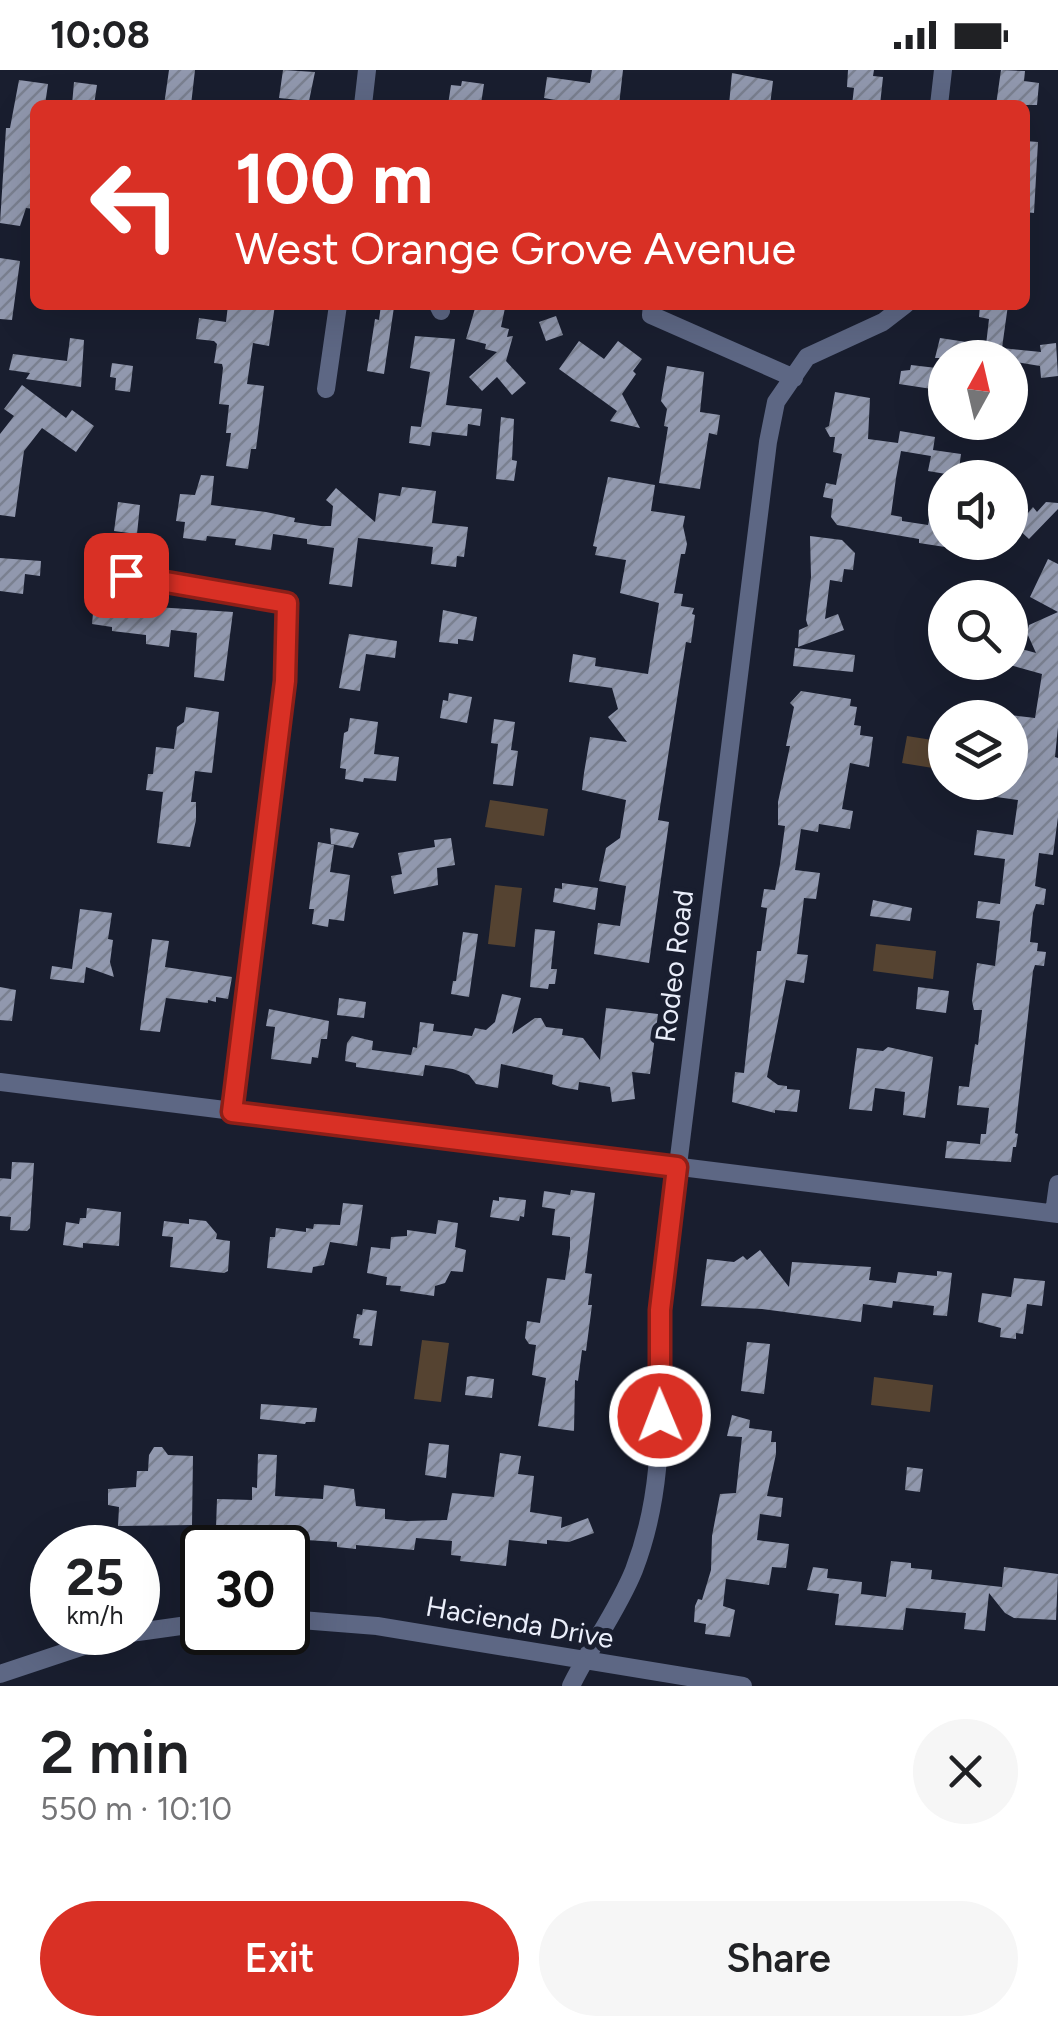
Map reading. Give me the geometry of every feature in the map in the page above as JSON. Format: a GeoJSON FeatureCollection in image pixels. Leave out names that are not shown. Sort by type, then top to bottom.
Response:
{"type":"FeatureCollection","features":[{"type":"Feature","properties":{"kind":"street"},"geometry":{"type":"LineString","coordinates":[[364,100],[367,70]]}},
{"type":"Feature","properties":{"kind":"street"},"geometry":{"type":"LineString","coordinates":[[940,100],[943,70]]}},
{"type":"Feature","properties":{"kind":"street"},"geometry":{"type":"LineString","coordinates":[[326,388],[337,310]]}},
{"type":"Feature","properties":{"kind":"street"},"geometry":{"type":"LineString","coordinates":[[652,310],[651,315],[794,378]]}},
{"type":"Feature","properties":{"kind":"street","name":"Rodeo Road"},"geometry":{"type":"LineString","coordinates":[[571,1686],[632,1574],[654,1510],[661,1440],[660,1310],[776,402],[808,357],[882,322],[898,310]]}},
{"type":"Feature","properties":{"kind":"street"},"geometry":{"type":"LineString","coordinates":[[126,575],[287,603],[285,681],[232,1112]]}},
{"type":"Feature","properties":{"kind":"street"},"geometry":{"type":"LineString","coordinates":[[0,1082],[1056,1214],[1058,1184]]}},
{"type":"Feature","properties":{"kind":"street","name":"Hacienda Drive"},"geometry":{"type":"LineString","coordinates":[[310,1621],[378,1626],[743,1686]]}},
{"type":"Feature","properties":{"kind":"street"},"geometry":{"type":"LineString","coordinates":[[0,1674],[57,1655]]}},
{"type":"Feature","properties":{"kind":"shaded area"},"geometry":{"type":"Polygon","coordinates":[[[907,736],[928,739],[928,767],[902,763],[907,736]]]}},
{"type":"Feature","properties":{"kind":"shaded area"},"geometry":{"type":"Polygon","coordinates":[[[490,800],[548,809],[544,836],[485,827],[490,800]]]}},
{"type":"Feature","properties":{"kind":"shaded area"},"geometry":{"type":"Polygon","coordinates":[[[495,885],[522,888],[515,947],[488,944],[495,885]]]}},
{"type":"Feature","properties":{"kind":"shaded area"},"geometry":{"type":"Polygon","coordinates":[[[876,944],[936,951],[933,979],[873,971],[876,944]]]}},
{"type":"Feature","properties":{"kind":"shaded area"},"geometry":{"type":"Polygon","coordinates":[[[422,1340],[449,1343],[441,1402],[414,1399],[422,1340]]]}},
{"type":"Feature","properties":{"kind":"shaded area"},"geometry":{"type":"Polygon","coordinates":[[[874,1377],[933,1385],[930,1412],[871,1405],[874,1377]]]}},
{"type":"Feature","properties":{"kind":"building"},"geometry":{"type":"Polygon","coordinates":[[[169,70],[195,70],[192,100],[165,100],[169,70]]]}},
{"type":"Feature","properties":{"kind":"building"},"geometry":{"type":"Polygon","coordinates":[[[283,70],[315,72],[309,100],[279,98],[283,70]]]}},
{"type":"Feature","properties":{"kind":"building"},"geometry":{"type":"Polygon","coordinates":[[[592,70],[623,70],[620,100],[544,98],[547,77],[590,83],[592,70]]]}},
{"type":"Feature","properties":{"kind":"building"},"geometry":{"type":"Polygon","coordinates":[[[848,70],[874,70],[873,76],[883,77],[881,100],[853,100],[854,88],[847,87],[848,70]]]}},
{"type":"Feature","properties":{"kind":"building"},"geometry":{"type":"Polygon","coordinates":[[[1001,70],[1025,71],[1024,81],[1039,83],[1037,105],[1030,105],[1030,100],[997,100],[1001,70]]]}},
{"type":"Feature","properties":{"kind":"building"},"geometry":{"type":"Polygon","coordinates":[[[732,73],[773,81],[771,100],[729,100],[732,73]]]}},
{"type":"Feature","properties":{"kind":"building"},"geometry":{"type":"Polygon","coordinates":[[[19,80],[48,84],[46,100],[30,100],[30,208],[26,208],[20,226],[0,223],[6,128],[10,128],[19,80]]]}},
{"type":"Feature","properties":{"kind":"building"},"geometry":{"type":"Polygon","coordinates":[[[462,81],[484,84],[482,100],[449,100],[451,85],[461,86],[462,81]]]}},
{"type":"Feature","properties":{"kind":"building"},"geometry":{"type":"Polygon","coordinates":[[[74,82],[97,85],[95,100],[72,100],[74,82]]]}},
{"type":"Feature","properties":{"kind":"building"},"geometry":{"type":"Polygon","coordinates":[[[1030,141],[1038,142],[1034,213],[1030,213],[1030,141]]]}},
{"type":"Feature","properties":{"kind":"building"},"geometry":{"type":"Polygon","coordinates":[[[0,258],[20,261],[12,320],[0,319],[0,258]]]}},
{"type":"Feature","properties":{"kind":"building"},"geometry":{"type":"Polygon","coordinates":[[[227,310],[274,310],[269,346],[253,343],[247,384],[264,386],[256,449],[251,449],[248,469],[226,466],[231,433],[226,433],[229,405],[219,404],[223,368],[222,364],[214,363],[217,344],[196,339],[199,318],[226,322],[227,310]]]}},
{"type":"Feature","properties":{"kind":"building"},"geometry":{"type":"Polygon","coordinates":[[[380,310],[394,310],[384,374],[367,371],[375,319],[379,320],[380,310]]]}},
{"type":"Feature","properties":{"kind":"building"},"geometry":{"type":"Polygon","coordinates":[[[475,310],[505,310],[501,327],[509,329],[507,337],[513,336],[506,361],[526,383],[512,395],[497,377],[482,391],[469,377],[497,352],[485,349],[486,344],[466,339],[475,310]]]}},
{"type":"Feature","properties":{"kind":"building"},"geometry":{"type":"Polygon","coordinates":[[[980,310],[1007,310],[1003,340],[987,340],[989,319],[979,317],[980,310]]]}},
{"type":"Feature","properties":{"kind":"building"},"geometry":{"type":"Polygon","coordinates":[[[556,316],[563,335],[546,341],[539,322],[556,316]]]}},
{"type":"Feature","properties":{"kind":"building"},"geometry":{"type":"Polygon","coordinates":[[[415,336],[455,339],[446,405],[482,409],[480,426],[468,424],[467,436],[432,432],[430,446],[409,443],[411,426],[421,427],[430,372],[410,368],[415,336]]]}},
{"type":"Feature","properties":{"kind":"building"},"geometry":{"type":"Polygon","coordinates":[[[70,338],[84,340],[81,387],[26,379],[30,373],[9,370],[13,354],[67,361],[70,338]]]}},
{"type":"Feature","properties":{"kind":"building"},"geometry":{"type":"Polygon","coordinates":[[[579,341],[604,359],[618,341],[642,359],[622,394],[640,428],[610,421],[617,411],[559,369],[579,341]]]}},
{"type":"Feature","properties":{"kind":"building"},"geometry":{"type":"Polygon","coordinates":[[[1056,343],[1058,376],[1041,378],[1040,366],[1028,364],[1028,351],[1041,352],[1040,345],[1056,343]]]}},
{"type":"Feature","properties":{"kind":"building"},"geometry":{"type":"Polygon","coordinates":[[[112,363],[133,366],[130,392],[115,390],[116,378],[110,377],[112,363]]]}},
{"type":"Feature","properties":{"kind":"building"},"geometry":{"type":"Polygon","coordinates":[[[911,365],[928,367],[928,388],[899,384],[901,371],[910,370],[911,365]]]}},
{"type":"Feature","properties":{"kind":"building"},"geometry":{"type":"Polygon","coordinates":[[[667,366],[704,372],[700,412],[720,415],[717,435],[709,433],[700,489],[659,483],[668,427],[664,426],[667,409],[661,401],[667,366]]]}},
{"type":"Feature","properties":{"kind":"building"},"geometry":{"type":"Polygon","coordinates":[[[22,385],[66,418],[72,410],[94,426],[76,452],[42,428],[24,451],[15,517],[0,515],[0,434],[14,416],[4,409],[22,385]]]}},
{"type":"Feature","properties":{"kind":"building"},"geometry":{"type":"Polygon","coordinates":[[[835,392],[870,398],[868,439],[898,443],[900,431],[928,436],[928,440],[935,440],[933,450],[961,454],[960,460],[930,460],[931,456],[901,451],[891,515],[928,525],[928,544],[919,543],[919,539],[837,525],[831,517],[833,499],[823,497],[826,483],[836,485],[842,454],[833,452],[835,437],[830,437],[825,428],[829,426],[835,392]]]}},
{"type":"Feature","properties":{"kind":"building"},"geometry":{"type":"Polygon","coordinates":[[[501,417],[514,419],[514,481],[496,479],[501,417]]]}},
{"type":"Feature","properties":{"kind":"building"},"geometry":{"type":"Polygon","coordinates":[[[201,475],[214,476],[211,505],[266,512],[321,526],[331,526],[333,506],[326,500],[336,488],[375,522],[379,493],[400,496],[402,487],[436,491],[432,523],[468,527],[464,557],[457,556],[456,567],[431,564],[433,547],[358,538],[352,587],[329,584],[334,548],[307,544],[307,539],[273,534],[271,550],[235,545],[236,539],[183,538],[185,522],[176,521],[180,494],[195,495],[201,475]]]}},
{"type":"Feature","properties":{"kind":"building"},"geometry":{"type":"Polygon","coordinates":[[[608,477],[655,485],[651,511],[685,516],[687,544],[685,554],[681,554],[674,593],[683,594],[681,606],[694,608],[695,615],[691,643],[686,642],[658,820],[669,822],[649,963],[594,954],[598,923],[620,926],[626,886],[599,881],[606,848],[620,838],[626,800],[582,790],[584,773],[590,737],[627,742],[608,717],[618,709],[612,688],[569,682],[573,654],[596,658],[595,666],[648,674],[659,603],[620,593],[626,560],[595,555],[597,547],[593,546],[608,477]]]}},
{"type":"Feature","properties":{"kind":"building"},"geometry":{"type":"Polygon","coordinates":[[[118,502],[140,505],[137,534],[114,531],[118,502]]]}},
{"type":"Feature","properties":{"kind":"building"},"geometry":{"type":"Polygon","coordinates":[[[1046,502],[1058,503],[1058,509],[1029,539],[1028,513],[1033,507],[1037,512],[1046,502]]]}},
{"type":"Feature","properties":{"kind":"building"},"geometry":{"type":"Polygon","coordinates":[[[810,536],[842,540],[855,553],[853,570],[844,569],[842,582],[830,580],[825,619],[838,614],[844,630],[798,647],[799,630],[808,626],[810,536]]]}},
{"type":"Feature","properties":{"kind":"building"},"geometry":{"type":"Polygon","coordinates":[[[0,558],[41,561],[40,576],[25,574],[23,594],[0,591],[0,558]]]}},
{"type":"Feature","properties":{"kind":"building"},"geometry":{"type":"Polygon","coordinates":[[[1048,559],[1058,564],[1058,612],[1030,597],[1048,559]]]}},
{"type":"Feature","properties":{"kind":"building"},"geometry":{"type":"Polygon","coordinates":[[[94,603],[233,612],[224,681],[194,677],[197,633],[171,630],[169,647],[146,644],[146,635],[92,624],[94,603]]]}},
{"type":"Feature","properties":{"kind":"building"},"geometry":{"type":"Polygon","coordinates":[[[443,610],[477,617],[473,641],[439,642],[443,610]]]}},
{"type":"Feature","properties":{"kind":"building"},"geometry":{"type":"Polygon","coordinates":[[[1058,612],[1058,817],[1053,855],[1039,853],[1035,886],[1046,889],[1044,905],[1036,904],[1033,913],[1030,942],[1038,943],[1037,951],[1046,952],[1044,966],[1035,965],[1033,971],[1016,1147],[1011,1162],[945,1158],[947,1141],[980,1144],[981,1134],[986,1134],[989,1108],[957,1105],[959,1086],[969,1087],[975,1044],[978,1045],[982,1010],[974,1010],[972,1001],[977,963],[995,966],[1000,921],[976,918],[978,901],[1000,904],[1005,859],[974,855],[977,830],[1013,835],[1018,800],[1028,800],[1028,717],[1035,718],[1042,674],[1028,670],[1028,651],[1036,653],[1028,635],[1029,625],[1058,612]]]}},
{"type":"Feature","properties":{"kind":"building"},"geometry":{"type":"Polygon","coordinates":[[[349,634],[397,641],[395,658],[366,654],[360,691],[339,688],[349,634]]]}},
{"type":"Feature","properties":{"kind":"building"},"geometry":{"type":"Polygon","coordinates":[[[795,648],[855,655],[853,672],[793,666],[795,648]]]}},
{"type":"Feature","properties":{"kind":"building"},"geometry":{"type":"Polygon","coordinates":[[[801,691],[851,699],[850,706],[857,707],[854,725],[861,726],[860,735],[873,737],[869,767],[850,763],[842,809],[853,811],[850,829],[819,824],[818,832],[801,829],[795,870],[820,873],[816,899],[804,898],[797,954],[808,955],[804,983],[786,980],[767,1077],[787,1089],[800,1090],[797,1112],[775,1113],[732,1102],[735,1072],[744,1073],[757,951],[761,951],[767,908],[761,907],[764,889],[775,890],[780,864],[785,826],[778,825],[778,802],[790,746],[786,746],[794,707],[790,703],[801,691]]]}},
{"type":"Feature","properties":{"kind":"building"},"geometry":{"type":"Polygon","coordinates":[[[449,693],[472,697],[467,723],[440,718],[443,700],[448,701],[449,693]]]}},
{"type":"Feature","properties":{"kind":"building"},"geometry":{"type":"Polygon","coordinates":[[[186,707],[219,712],[212,773],[195,771],[191,802],[196,802],[196,820],[190,847],[157,843],[163,792],[146,790],[148,774],[153,774],[156,747],[174,749],[177,727],[184,722],[186,707]]]}},
{"type":"Feature","properties":{"kind":"building"},"geometry":{"type":"Polygon","coordinates":[[[350,718],[378,722],[374,754],[399,757],[396,781],[345,779],[346,769],[340,768],[350,718]]]}},
{"type":"Feature","properties":{"kind":"building"},"geometry":{"type":"Polygon","coordinates":[[[494,719],[515,722],[511,750],[518,751],[513,786],[493,784],[498,744],[491,743],[494,719]]]}},
{"type":"Feature","properties":{"kind":"building"},"geometry":{"type":"Polygon","coordinates":[[[330,828],[359,833],[353,848],[331,844],[330,828]]]}},
{"type":"Feature","properties":{"kind":"building"},"geometry":{"type":"Polygon","coordinates":[[[451,838],[455,865],[437,868],[438,885],[394,894],[391,876],[402,874],[398,853],[435,847],[434,840],[451,838]]]}},
{"type":"Feature","properties":{"kind":"building"},"geometry":{"type":"Polygon","coordinates":[[[318,842],[334,845],[330,872],[350,875],[344,921],[329,919],[328,927],[312,924],[314,909],[309,909],[318,842]]]}},
{"type":"Feature","properties":{"kind":"building"},"geometry":{"type":"Polygon","coordinates":[[[562,883],[598,888],[595,910],[553,902],[555,888],[562,889],[562,883]]]}},
{"type":"Feature","properties":{"kind":"building"},"geometry":{"type":"Polygon","coordinates":[[[873,900],[912,908],[910,921],[870,916],[873,900]]]}},
{"type":"Feature","properties":{"kind":"building"},"geometry":{"type":"Polygon","coordinates":[[[80,909],[112,913],[108,939],[113,940],[110,962],[114,977],[86,967],[84,983],[50,979],[52,966],[72,969],[80,909]]]}},
{"type":"Feature","properties":{"kind":"building"},"geometry":{"type":"Polygon","coordinates":[[[535,929],[555,931],[551,969],[557,969],[555,984],[549,984],[548,989],[530,987],[535,929]]]}},
{"type":"Feature","properties":{"kind":"building"},"geometry":{"type":"Polygon","coordinates":[[[463,932],[478,934],[469,997],[451,994],[463,932]]]}},
{"type":"Feature","properties":{"kind":"building"},"geometry":{"type":"Polygon","coordinates":[[[152,939],[169,941],[165,967],[232,977],[228,999],[216,997],[216,1002],[208,1003],[166,998],[160,1032],[140,1030],[152,939]]]}},
{"type":"Feature","properties":{"kind":"building"},"geometry":{"type":"Polygon","coordinates":[[[0,987],[16,990],[12,1021],[0,1020],[0,987]]]}},
{"type":"Feature","properties":{"kind":"building"},"geometry":{"type":"Polygon","coordinates":[[[918,987],[949,991],[946,1013],[916,1009],[918,987]]]}},
{"type":"Feature","properties":{"kind":"building"},"geometry":{"type":"Polygon","coordinates":[[[502,994],[521,998],[512,1034],[541,1018],[546,1027],[563,1029],[562,1035],[583,1038],[600,1060],[606,1008],[658,1014],[650,1074],[632,1072],[635,1099],[612,1102],[610,1087],[579,1082],[578,1090],[560,1087],[552,1084],[553,1075],[501,1064],[498,1088],[476,1084],[469,1075],[453,1069],[425,1065],[423,1076],[356,1067],[356,1063],[345,1061],[352,1036],[373,1041],[372,1050],[411,1055],[413,1047],[417,1048],[420,1022],[434,1024],[433,1031],[472,1036],[475,1028],[486,1030],[495,1022],[502,994]]]}},
{"type":"Feature","properties":{"kind":"building"},"geometry":{"type":"Polygon","coordinates":[[[339,998],[366,1002],[364,1018],[337,1015],[339,998]]]}},
{"type":"Feature","properties":{"kind":"building"},"geometry":{"type":"Polygon","coordinates":[[[269,1009],[329,1021],[327,1039],[321,1039],[318,1058],[312,1057],[311,1064],[271,1059],[275,1027],[266,1026],[269,1009]]]}},
{"type":"Feature","properties":{"kind":"building"},"geometry":{"type":"Polygon","coordinates":[[[888,1047],[933,1057],[925,1118],[903,1115],[905,1092],[875,1088],[872,1111],[849,1109],[857,1048],[883,1051],[888,1047]]]}},
{"type":"Feature","properties":{"kind":"building"},"geometry":{"type":"Polygon","coordinates":[[[12,1162],[34,1163],[27,1231],[10,1230],[11,1217],[0,1216],[0,1178],[11,1179],[12,1162]]]}},
{"type":"Feature","properties":{"kind":"building"},"geometry":{"type":"Polygon","coordinates":[[[571,1190],[595,1193],[585,1273],[592,1274],[588,1305],[592,1305],[586,1351],[582,1350],[578,1381],[575,1380],[574,1431],[538,1426],[546,1378],[532,1375],[536,1345],[525,1338],[527,1321],[540,1323],[547,1278],[565,1280],[570,1248],[570,1237],[552,1235],[555,1209],[542,1207],[544,1191],[570,1195],[571,1190]]]}},
{"type":"Feature","properties":{"kind":"building"},"geometry":{"type":"Polygon","coordinates":[[[499,1197],[526,1200],[524,1217],[520,1216],[519,1221],[490,1217],[493,1200],[499,1201],[499,1197]]]}},
{"type":"Feature","properties":{"kind":"building"},"geometry":{"type":"Polygon","coordinates":[[[343,1203],[363,1205],[357,1246],[330,1242],[324,1265],[313,1267],[312,1273],[267,1268],[270,1237],[275,1237],[276,1228],[306,1232],[314,1224],[340,1225],[343,1203]]]}},
{"type":"Feature","properties":{"kind":"building"},"geometry":{"type":"Polygon","coordinates":[[[87,1208],[121,1212],[119,1246],[63,1245],[66,1222],[79,1224],[80,1218],[86,1218],[87,1208]]]}},
{"type":"Feature","properties":{"kind":"building"},"geometry":{"type":"Polygon","coordinates":[[[189,1219],[206,1221],[217,1234],[216,1239],[230,1241],[228,1271],[170,1267],[173,1237],[162,1236],[164,1221],[189,1224],[189,1219]]]}},
{"type":"Feature","properties":{"kind":"building"},"geometry":{"type":"Polygon","coordinates":[[[438,1220],[458,1223],[455,1247],[466,1250],[463,1272],[451,1271],[445,1283],[435,1286],[434,1296],[400,1291],[401,1286],[386,1285],[387,1277],[367,1273],[371,1247],[390,1249],[391,1237],[407,1236],[407,1230],[436,1234],[438,1220]]]}},
{"type":"Feature","properties":{"kind":"building"},"geometry":{"type":"Polygon","coordinates":[[[760,1250],[789,1287],[792,1262],[871,1267],[869,1280],[896,1283],[898,1272],[937,1276],[937,1271],[952,1273],[947,1316],[933,1315],[934,1306],[893,1301],[892,1308],[863,1304],[861,1322],[762,1309],[701,1306],[707,1259],[734,1262],[743,1256],[747,1260],[760,1250]]]}},
{"type":"Feature","properties":{"kind":"building"},"geometry":{"type":"Polygon","coordinates":[[[1014,1278],[1045,1281],[1042,1306],[1027,1304],[1023,1334],[1016,1333],[1016,1339],[1000,1337],[1001,1328],[978,1322],[982,1293],[1011,1297],[1014,1278]]]}},
{"type":"Feature","properties":{"kind":"building"},"geometry":{"type":"Polygon","coordinates":[[[363,1309],[377,1311],[372,1346],[359,1345],[360,1339],[353,1338],[357,1314],[362,1315],[363,1309]]]}},
{"type":"Feature","properties":{"kind":"building"},"geometry":{"type":"Polygon","coordinates":[[[747,1342],[770,1344],[764,1394],[741,1391],[747,1342]]]}},
{"type":"Feature","properties":{"kind":"building"},"geometry":{"type":"Polygon","coordinates":[[[467,1377],[494,1379],[492,1398],[465,1395],[467,1377]]]}},
{"type":"Feature","properties":{"kind":"building"},"geometry":{"type":"Polygon","coordinates":[[[261,1404],[317,1408],[315,1422],[260,1419],[261,1404]]]}},
{"type":"Feature","properties":{"kind":"building"},"geometry":{"type":"Polygon","coordinates":[[[732,1415],[750,1420],[749,1428],[772,1431],[776,1454],[767,1496],[783,1498],[781,1517],[760,1514],[757,1540],[789,1544],[786,1568],[772,1567],[769,1585],[726,1579],[723,1606],[735,1610],[730,1637],[705,1634],[706,1624],[694,1622],[695,1606],[698,1599],[702,1600],[711,1570],[712,1536],[720,1494],[736,1493],[742,1437],[727,1436],[732,1415]]]}},
{"type":"Feature","properties":{"kind":"building"},"geometry":{"type":"Polygon","coordinates":[[[429,1443],[449,1445],[446,1478],[425,1475],[429,1443]]]}},
{"type":"Feature","properties":{"kind":"building"},"geometry":{"type":"Polygon","coordinates":[[[154,1447],[162,1447],[168,1455],[193,1456],[192,1525],[118,1525],[119,1507],[108,1505],[108,1489],[136,1487],[137,1471],[148,1471],[154,1447]]]}},
{"type":"Feature","properties":{"kind":"building"},"geometry":{"type":"Polygon","coordinates":[[[500,1453],[521,1456],[518,1474],[534,1476],[530,1512],[562,1517],[561,1528],[588,1518],[594,1533],[569,1542],[547,1540],[547,1544],[509,1540],[506,1566],[460,1561],[461,1556],[451,1555],[452,1541],[416,1538],[414,1550],[356,1545],[356,1549],[337,1547],[337,1542],[310,1540],[310,1525],[216,1525],[217,1499],[252,1500],[252,1487],[257,1488],[258,1454],[277,1455],[275,1496],[323,1499],[324,1485],[354,1489],[356,1506],[385,1509],[385,1519],[447,1520],[452,1493],[494,1497],[500,1453]]]}},
{"type":"Feature","properties":{"kind":"building"},"geometry":{"type":"Polygon","coordinates":[[[907,1467],[923,1469],[920,1492],[905,1490],[907,1467]]]}},
{"type":"Feature","properties":{"kind":"building"},"geometry":{"type":"Polygon","coordinates":[[[891,1561],[932,1570],[931,1579],[1002,1587],[1004,1567],[1058,1574],[1056,1620],[1014,1618],[989,1593],[985,1631],[964,1629],[966,1613],[906,1608],[903,1630],[835,1625],[839,1594],[807,1590],[813,1567],[828,1569],[827,1578],[862,1582],[861,1594],[886,1597],[891,1561]]]}},
{"type":"Feature","properties":{"kind":"route"},"geometry":{"type":"LineString","coordinates":[[126,575],[287,603],[285,681],[232,1112],[677,1167],[660,1310],[660,1416]]}}]}
